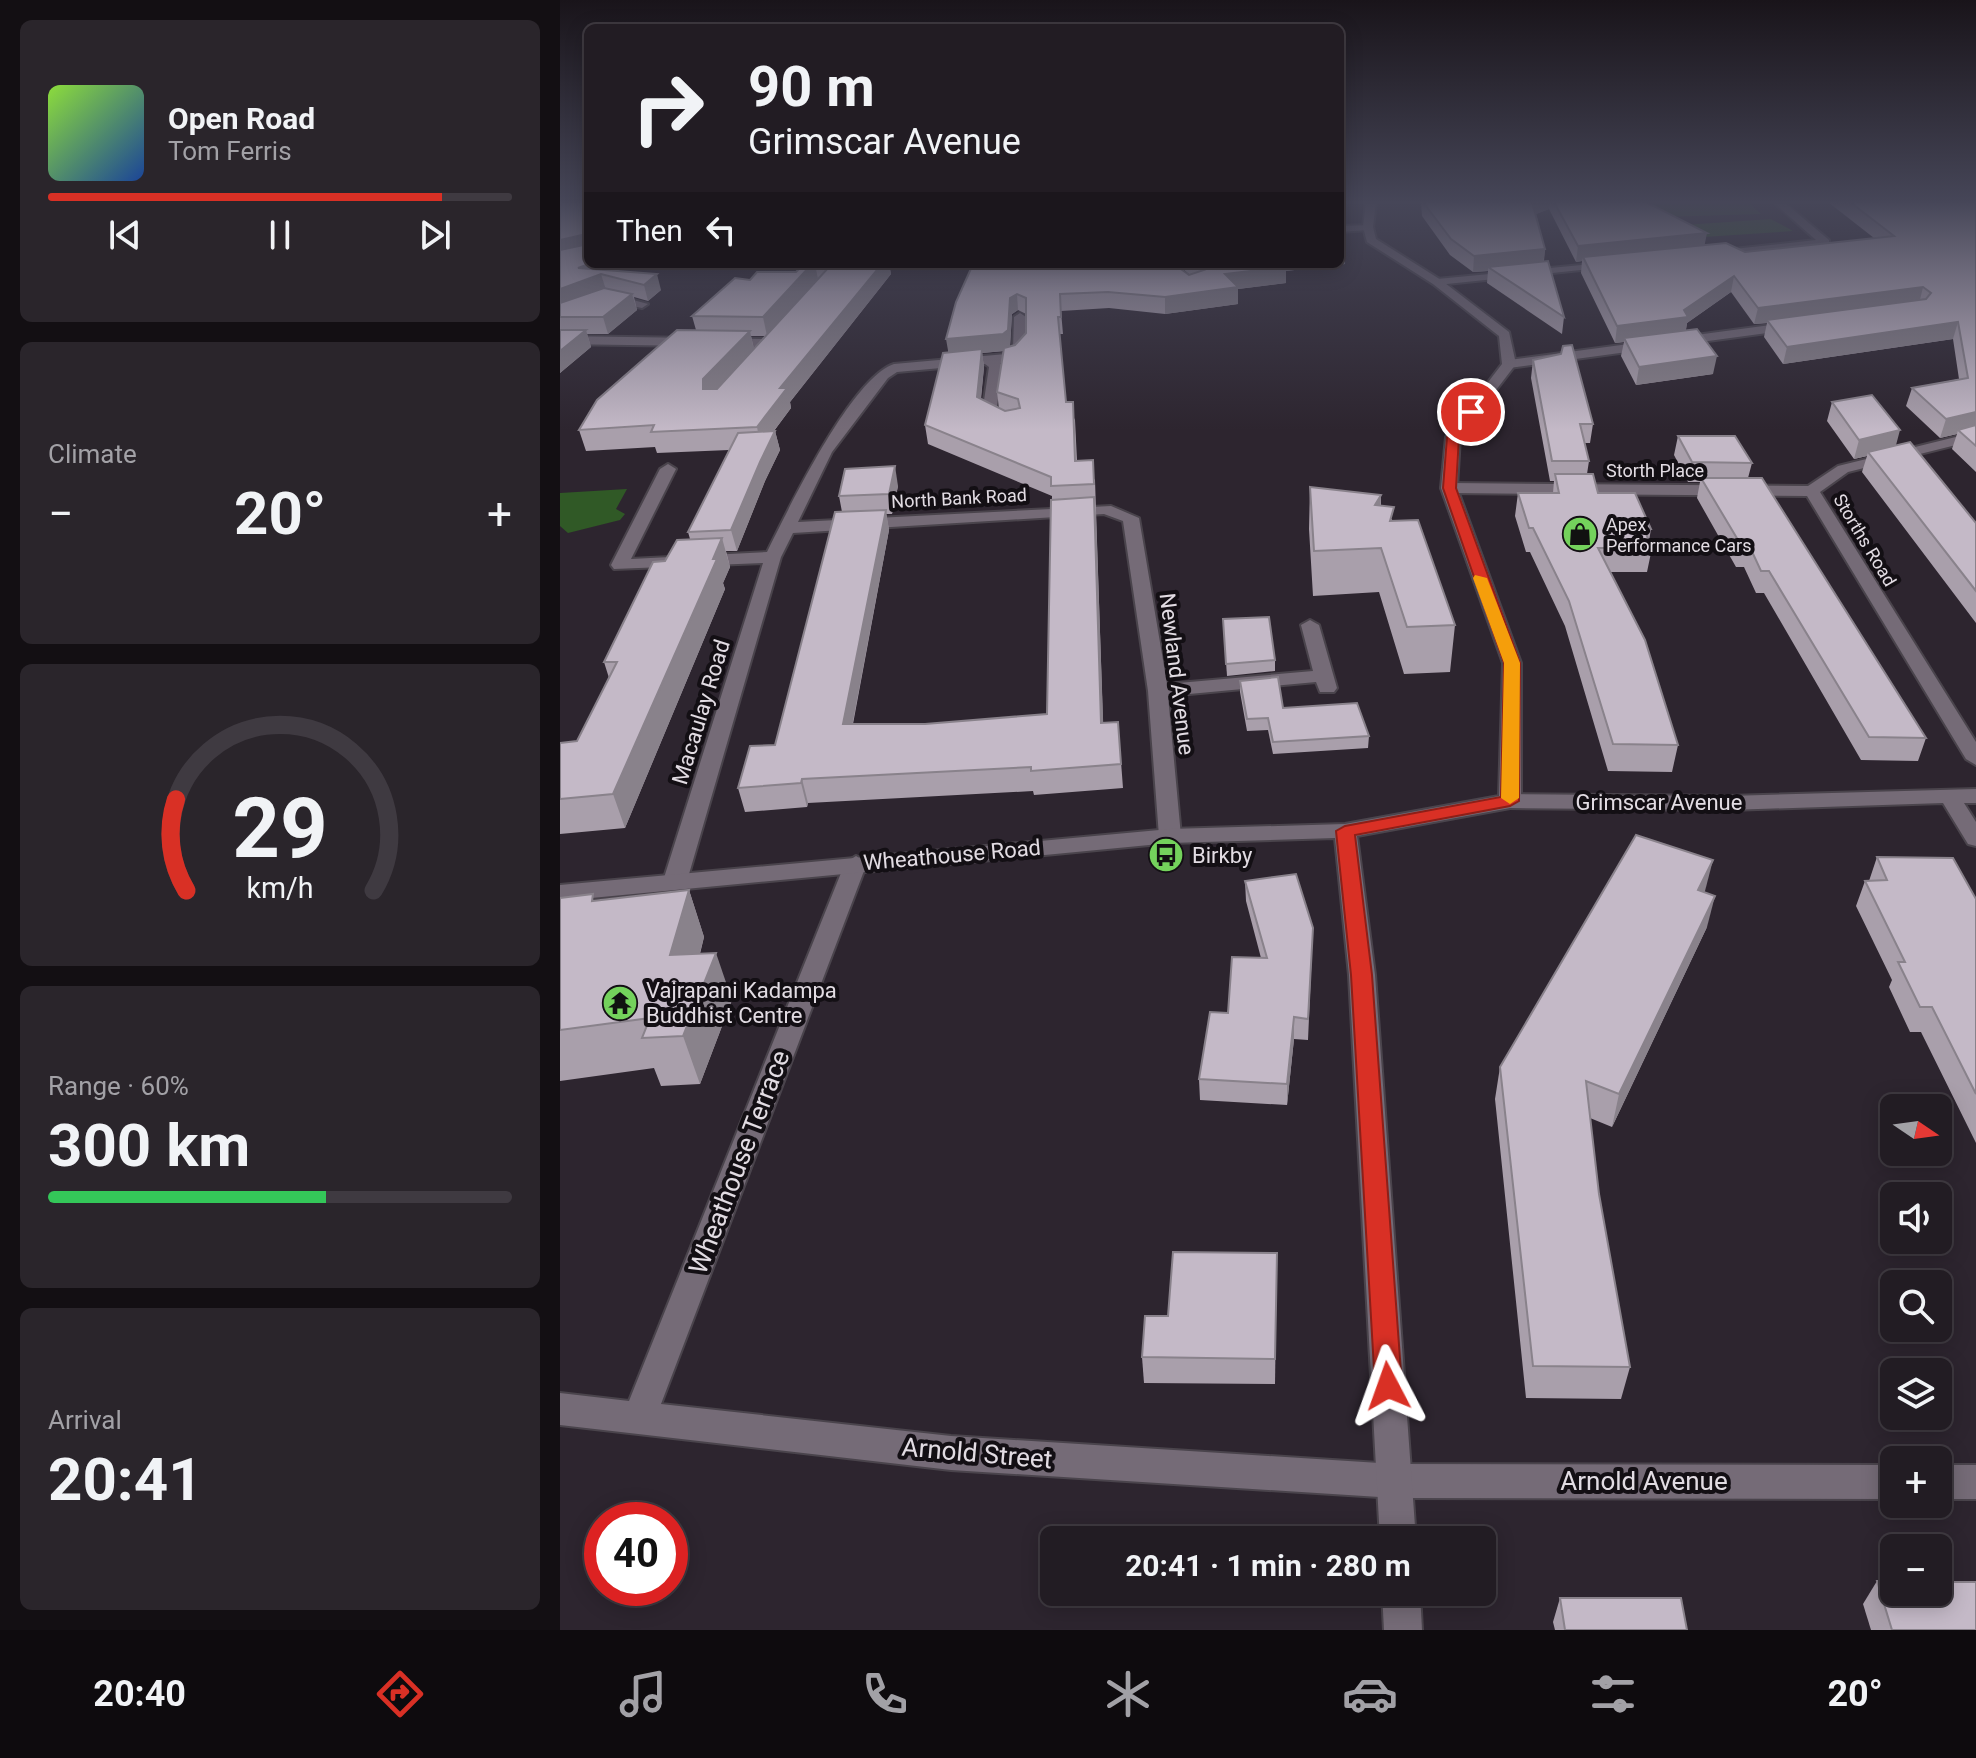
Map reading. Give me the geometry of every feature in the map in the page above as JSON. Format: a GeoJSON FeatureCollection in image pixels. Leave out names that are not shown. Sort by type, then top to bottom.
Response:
{"type":"FeatureCollection","features":[{"type":"Feature","properties":{"kind":"street"},"geometry":{"type":"LineString","coordinates":[[1431,278],[1505,335],[1509,364]]}},
{"type":"Feature","properties":{"kind":"street"},"geometry":{"type":"LineString","coordinates":[[1437,282],[1476,278]]}},
{"type":"Feature","properties":{"kind":"street"},"geometry":{"type":"LineString","coordinates":[[585,292],[642,304]]}},
{"type":"Feature","properties":{"kind":"street"},"geometry":{"type":"LineString","coordinates":[[560,314],[607,297]]}},
{"type":"Feature","properties":{"kind":"street"},"geometry":{"type":"LineString","coordinates":[[990,362],[1010,358],[1019,350],[1020,317]]}},
{"type":"Feature","properties":{"kind":"street"},"geometry":{"type":"LineString","coordinates":[[752,363],[793,319]]}},
{"type":"Feature","properties":{"kind":"street"},"geometry":{"type":"LineString","coordinates":[[1510,801],[1512,663],[1449,488],[1453,437],[1509,364],[1807,324]]}},
{"type":"Feature","properties":{"kind":"street"},"geometry":{"type":"LineString","coordinates":[[560,340],[771,343]]}},
{"type":"Feature","properties":{"kind":"street"},"geometry":{"type":"LineString","coordinates":[[990,362],[996,366],[989,414],[1014,424]]}},
{"type":"Feature","properties":{"kind":"street","name":"Macaulay Road"},"geometry":{"type":"LineString","coordinates":[[675,881],[773,557],[825,451],[883,375],[894,368],[990,362]]}},
{"type":"Feature","properties":{"kind":"street","name":"Storths Road"},"geometry":{"type":"LineString","coordinates":[[1976,436],[1843,469],[1812,491],[1976,759]]}},
{"type":"Feature","properties":{"kind":"street"},"geometry":{"type":"LineString","coordinates":[[668,469],[620,565],[773,557]]}},
{"type":"Feature","properties":{"kind":"street","name":"Storth Place"},"geometry":{"type":"LineString","coordinates":[[1449,488],[1812,491]]}},
{"type":"Feature","properties":{"kind":"street","name":"North Bank Road"},"geometry":{"type":"LineString","coordinates":[[787,528],[1105,509],[1131,518]]}},
{"type":"Feature","properties":{"kind":"street","name":"Newland Avenue"},"geometry":{"type":"LineString","coordinates":[[1131,518],[1158,691],[1170,836]]}},
{"type":"Feature","properties":{"kind":"street"},"geometry":{"type":"LineString","coordinates":[[1158,691],[1324,683],[1310,625]]}},
{"type":"Feature","properties":{"kind":"street","name":"Grimscar Avenue"},"geometry":{"type":"LineString","coordinates":[[1345,831],[1510,801],[1729,803],[1976,796]]}},
{"type":"Feature","properties":{"kind":"street"},"geometry":{"type":"LineString","coordinates":[[1950,798],[1976,839]]}},
{"type":"Feature","properties":{"kind":"street"},"geometry":{"type":"LineString","coordinates":[[1345,831],[1362,975],[1397,1526]]}},
{"type":"Feature","properties":{"kind":"street","name":"Wheathouse Road"},"geometry":{"type":"LineString","coordinates":[[560,893],[1170,836],[1345,831]]}},
{"type":"Feature","properties":{"kind":"street","name":"Wheathouse Terrace"},"geometry":{"type":"LineString","coordinates":[[640,1416],[856,863]]}},
{"type":"Feature","properties":{"kind":"street","name":"Arnold Street"},"geometry":{"type":"LineString","coordinates":[[560,1409],[951,1453],[1395,1481]]}},
{"type":"Feature","properties":{"kind":"street","name":"Arnold Avenue"},"geometry":{"type":"LineString","coordinates":[[1395,1481],[1880,1482]]}},
{"type":"Feature","properties":{"kind":"street"},"geometry":{"type":"LineString","coordinates":[[1952,1482],[1976,1482]]}},
{"type":"Feature","properties":{"kind":"street"},"geometry":{"type":"LineString","coordinates":[[1402,1606],[1403,1630]]}},
{"type":"Feature","properties":{"kind":"green space"},"geometry":{"type":"Polygon","coordinates":[[[627,489],[616,509],[625,514],[620,520],[568,533],[560,526],[560,493],[627,489]]]}},
{"type":"Feature","properties":{"kind":"building"},"geometry":{"type":"Polygon","coordinates":[[[560,278],[590,278],[560,289],[560,278]]]}},
{"type":"Feature","properties":{"kind":"building"},"geometry":{"type":"Polygon","coordinates":[[[617,278],[652,278],[644,285],[617,278]]]}},
{"type":"Feature","properties":{"kind":"building"},"geometry":{"type":"Polygon","coordinates":[[[735,278],[799,278],[763,317],[692,316],[735,278]]]}},
{"type":"Feature","properties":{"kind":"building"},"geometry":{"type":"Polygon","coordinates":[[[819,278],[870,278],[780,388],[787,388],[757,427],[651,432],[654,425],[579,430],[597,400],[677,330],[750,331],[703,379],[703,389],[717,389],[819,278]]]}},
{"type":"Feature","properties":{"kind":"building"},"geometry":{"type":"Polygon","coordinates":[[[967,278],[1229,278],[1238,287],[1165,297],[1108,292],[1060,294],[1061,317],[1058,317],[1066,402],[1073,402],[1075,461],[1093,460],[1094,484],[1051,486],[1051,477],[925,425],[943,353],[982,349],[977,397],[1005,411],[1020,408],[1018,399],[997,392],[1004,348],[1015,345],[1026,333],[1026,298],[1017,294],[1010,298],[1008,330],[1003,334],[946,339],[956,302],[967,278]]]}},
{"type":"Feature","properties":{"kind":"building"},"geometry":{"type":"Polygon","coordinates":[[[1505,278],[1553,278],[1564,317],[1505,278]]]}},
{"type":"Feature","properties":{"kind":"building"},"geometry":{"type":"Polygon","coordinates":[[[1593,278],[1731,278],[1684,310],[1688,317],[1617,326],[1593,278]]]}},
{"type":"Feature","properties":{"kind":"building"},"geometry":{"type":"Polygon","coordinates":[[[1736,278],[1976,278],[1976,412],[1946,419],[1912,388],[1968,378],[1958,322],[1787,347],[1767,320],[1926,299],[1931,293],[1923,287],[1758,308],[1736,278]]]}},
{"type":"Feature","properties":{"kind":"building"},"geometry":{"type":"Polygon","coordinates":[[[604,288],[632,294],[603,317],[560,317],[560,303],[604,288]]]}},
{"type":"Feature","properties":{"kind":"building"},"geometry":{"type":"Polygon","coordinates":[[[1697,329],[1717,356],[1639,367],[1624,338],[1697,329]]]}},
{"type":"Feature","properties":{"kind":"building"},"geometry":{"type":"Polygon","coordinates":[[[560,330],[586,330],[560,351],[560,330]]]}},
{"type":"Feature","properties":{"kind":"building"},"geometry":{"type":"Polygon","coordinates":[[[1572,345],[1593,424],[1580,424],[1589,461],[1552,461],[1533,360],[1561,354],[1563,346],[1572,345]]]}},
{"type":"Feature","properties":{"kind":"building"},"geometry":{"type":"Polygon","coordinates":[[[1872,395],[1900,430],[1859,440],[1832,402],[1872,395]]]}},
{"type":"Feature","properties":{"kind":"building"},"geometry":{"type":"Polygon","coordinates":[[[1976,425],[1976,446],[1958,430],[1976,425]]]}},
{"type":"Feature","properties":{"kind":"building"},"geometry":{"type":"Polygon","coordinates":[[[775,431],[731,530],[688,532],[738,433],[775,431]]]}},
{"type":"Feature","properties":{"kind":"building"},"geometry":{"type":"Polygon","coordinates":[[[1678,436],[1735,436],[1752,463],[1692,462],[1678,436]]]}},
{"type":"Feature","properties":{"kind":"building"},"geometry":{"type":"Polygon","coordinates":[[[1910,442],[1976,523],[1976,591],[1868,452],[1910,442]]]}},
{"type":"Feature","properties":{"kind":"building"},"geometry":{"type":"Polygon","coordinates":[[[895,466],[889,494],[839,496],[845,469],[895,466]]]}},
{"type":"Feature","properties":{"kind":"building"},"geometry":{"type":"Polygon","coordinates":[[[1555,474],[1593,474],[1598,493],[1635,493],[1651,529],[1644,529],[1652,548],[1598,548],[1645,640],[1678,745],[1613,744],[1569,601],[1533,528],[1529,528],[1518,493],[1559,493],[1555,474]]]}},
{"type":"Feature","properties":{"kind":"building"},"geometry":{"type":"Polygon","coordinates":[[[1701,478],[1762,478],[1926,738],[1869,737],[1769,571],[1761,571],[1749,545],[1741,545],[1701,478]]]}},
{"type":"Feature","properties":{"kind":"building"},"geometry":{"type":"Polygon","coordinates":[[[1310,487],[1381,495],[1375,505],[1394,507],[1390,521],[1418,520],[1455,625],[1407,627],[1381,548],[1314,551],[1310,487]]]}},
{"type":"Feature","properties":{"kind":"building"},"geometry":{"type":"Polygon","coordinates":[[[1094,497],[1101,723],[1118,722],[1121,764],[1031,771],[1031,767],[802,779],[801,783],[738,788],[750,746],[775,745],[835,512],[886,510],[843,724],[925,724],[1047,714],[1051,500],[1094,497]]]}},
{"type":"Feature","properties":{"kind":"building"},"geometry":{"type":"Polygon","coordinates":[[[722,538],[713,559],[717,559],[613,794],[560,799],[560,743],[577,741],[617,662],[604,662],[653,562],[665,561],[677,540],[722,538]]]}},
{"type":"Feature","properties":{"kind":"building"},"geometry":{"type":"Polygon","coordinates":[[[1269,617],[1275,660],[1226,664],[1223,619],[1269,617]]]}},
{"type":"Feature","properties":{"kind":"building"},"geometry":{"type":"Polygon","coordinates":[[[1278,677],[1283,708],[1357,703],[1369,736],[1273,742],[1268,718],[1247,719],[1240,681],[1278,677]]]}},
{"type":"Feature","properties":{"kind":"building"},"geometry":{"type":"Polygon","coordinates":[[[1636,835],[1713,860],[1698,890],[1715,896],[1619,1094],[1586,1081],[1599,1194],[1630,1367],[1533,1366],[1500,1067],[1636,835]]]}},
{"type":"Feature","properties":{"kind":"building"},"geometry":{"type":"Polygon","coordinates":[[[1877,857],[1953,858],[1976,899],[1976,1094],[1932,1007],[1920,1007],[1898,962],[1905,962],[1865,881],[1887,880],[1877,857]]]}},
{"type":"Feature","properties":{"kind":"building"},"geometry":{"type":"Polygon","coordinates":[[[1296,874],[1313,928],[1308,1019],[1294,1017],[1287,1084],[1199,1079],[1210,1012],[1228,1013],[1232,957],[1267,958],[1245,881],[1296,874]]]}},
{"type":"Feature","properties":{"kind":"building"},"geometry":{"type":"Polygon","coordinates":[[[689,890],[670,955],[716,953],[683,1036],[642,1038],[650,1018],[560,1030],[560,898],[593,894],[592,901],[689,890]]]}},
{"type":"Feature","properties":{"kind":"building"},"geometry":{"type":"Polygon","coordinates":[[[1173,1252],[1277,1253],[1275,1359],[1142,1357],[1145,1316],[1168,1316],[1173,1252]]]}},
{"type":"Feature","properties":{"kind":"building"},"geometry":{"type":"Polygon","coordinates":[[[1952,1582],[1976,1582],[1976,1630],[1892,1630],[1885,1606],[1952,1606],[1952,1582]]]}},
{"type":"Feature","properties":{"kind":"building"},"geometry":{"type":"Polygon","coordinates":[[[1560,1598],[1681,1598],[1687,1630],[1565,1630],[1560,1598]]]}},
{"type":"Feature","properties":{"kind":"slow traffic"},"geometry":{"type":"LineString","coordinates":[[1480,578],[1512,663],[1510,798]]}},
{"type":"Feature","properties":{"kind":"place","name":"Apex Performance Cars"},"geometry":{"type":"Point","coordinates":[1580,534]}},
{"type":"Feature","properties":{"kind":"place","name":"Birkby"},"geometry":{"type":"Point","coordinates":[1166,855]}},
{"type":"Feature","properties":{"kind":"place","name":"Vajrapani Kadampa Buddhist Centre"},"geometry":{"type":"Point","coordinates":[620,1003]}},
{"type":"Feature","properties":{"kind":"route"},"geometry":{"type":"LineString","coordinates":[[1388,1386],[1362,975],[1345,831],[1510,801],[1512,663],[1449,488],[1453,437],[1471,412]]}}]}
